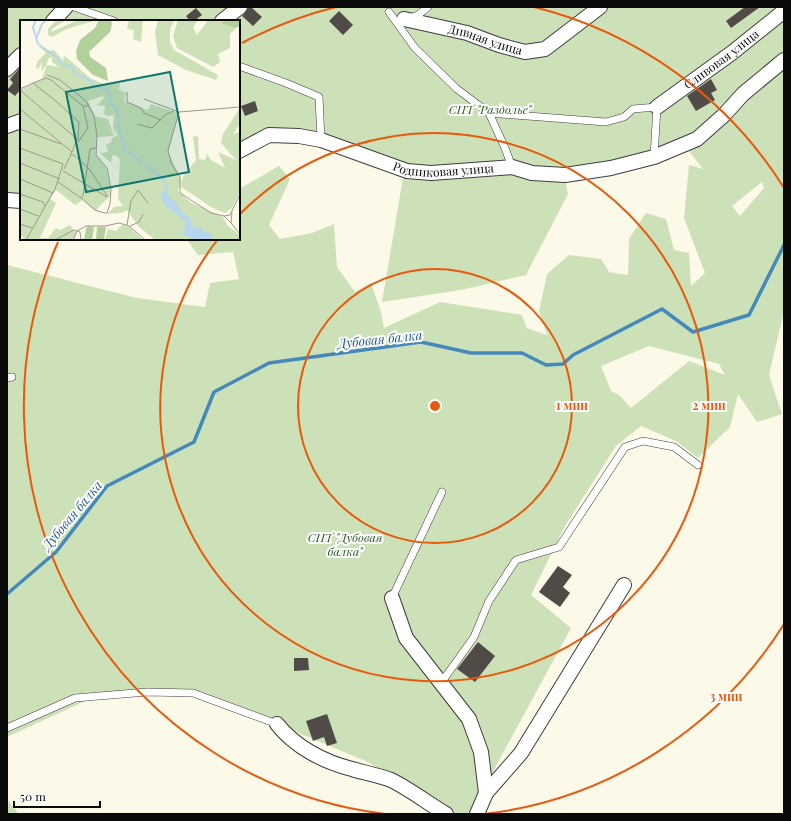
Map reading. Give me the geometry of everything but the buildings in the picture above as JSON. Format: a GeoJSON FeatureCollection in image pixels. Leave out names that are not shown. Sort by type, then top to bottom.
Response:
{"type":"FeatureCollection","features":[{"type":"Feature","properties":{"kind":"street"},"geometry":{"type":"LineString","coordinates":[[54,20],[66,7]]}},
{"type":"Feature","properties":{"kind":"street"},"geometry":{"type":"LineString","coordinates":[[223,20],[240,7]]}},
{"type":"Feature","properties":{"kind":"street","name":"Дивная улица"},"geometry":{"type":"LineString","coordinates":[[404,19],[467,33],[499,45],[525,52],[544,49],[600,7]]}},
{"type":"Feature","properties":{"kind":"street","name":"Сливовая улица"},"geometry":{"type":"LineString","coordinates":[[657,107],[733,52],[784,11]]}},
{"type":"Feature","properties":{"kind":"street"},"geometry":{"type":"LineString","coordinates":[[7,70],[20,56]]}},
{"type":"Feature","properties":{"kind":"street","name":"Родниковая улица"},"geometry":{"type":"LineString","coordinates":[[240,150],[269,135],[299,136],[321,140],[407,171],[431,173],[512,167],[532,173],[565,175],[611,168],[654,157],[697,139],[724,115],[743,94],[784,60]]}},
{"type":"Feature","properties":{"kind":"street"},"geometry":{"type":"LineString","coordinates":[[7,126],[20,121]]}},
{"type":"Feature","properties":{"kind":"street"},"geometry":{"type":"LineString","coordinates":[[7,200],[20,201]]}},
{"type":"Feature","properties":{"kind":"street"},"geometry":{"type":"LineString","coordinates":[[477,814],[486,793],[521,752],[624,585]]}},
{"type":"Feature","properties":{"kind":"street"},"geometry":{"type":"LineString","coordinates":[[392,598],[406,638],[469,719],[481,752],[486,793]]}},
{"type":"Feature","properties":{"kind":"street"},"geometry":{"type":"LineString","coordinates":[[277,724],[285,734],[305,748],[331,762],[378,775],[393,781],[446,814]]}},
{"type":"Feature","properties":{"kind":"lane"},"geometry":{"type":"LineString","coordinates":[[74,7],[111,20]]}},
{"type":"Feature","properties":{"kind":"lane"},"geometry":{"type":"LineString","coordinates":[[383,7],[389,12],[416,48],[457,89],[489,113],[512,167]]}},
{"type":"Feature","properties":{"kind":"lane"},"geometry":{"type":"LineString","coordinates":[[389,12],[404,19],[418,15],[428,7]]}},
{"type":"Feature","properties":{"kind":"lane"},"geometry":{"type":"LineString","coordinates":[[240,66],[319,97],[321,140]]}},
{"type":"Feature","properties":{"kind":"lane"},"geometry":{"type":"LineString","coordinates":[[489,113],[606,122],[624,117],[633,109],[657,107],[654,157]]}},
{"type":"Feature","properties":{"kind":"lane"},"geometry":{"type":"LineString","coordinates":[[441,682],[474,637],[489,601],[516,560],[559,547],[625,447],[643,441],[674,447],[698,465]]}},
{"type":"Feature","properties":{"kind":"lane"},"geometry":{"type":"LineString","coordinates":[[392,598],[442,492]]}},
{"type":"Feature","properties":{"kind":"lane"},"geometry":{"type":"LineString","coordinates":[[7,728],[75,698],[147,692],[193,693],[277,724]]}},
{"type":"Feature","properties":{"kind":"green space"},"geometry":{"type":"Polygon","coordinates":[[[7,7],[784,7],[784,311],[769,375],[782,414],[757,422],[738,394],[730,427],[698,458],[676,441],[641,426],[616,446],[565,526],[531,595],[571,628],[470,814],[450,814],[368,762],[277,724],[182,689],[94,697],[7,737],[7,265],[137,298],[205,307],[210,283],[239,279],[233,252],[198,255],[187,240],[240,240],[240,188],[279,166],[290,179],[269,225],[280,239],[312,233],[334,224],[337,267],[355,292],[371,283],[381,312],[384,328],[440,302],[522,315],[527,328],[547,335],[539,311],[547,274],[569,255],[601,259],[609,272],[628,275],[629,239],[646,213],[666,219],[674,250],[689,253],[691,286],[705,273],[684,218],[689,165],[703,169],[688,150],[565,180],[568,194],[526,275],[461,290],[382,302],[405,166],[274,129],[240,146],[240,20],[20,20],[20,196],[7,195],[7,7]],[[762,182],[732,206],[740,216],[764,188],[762,182]],[[649,346],[601,366],[611,391],[619,395],[631,408],[689,361],[725,375],[719,364],[649,346]]]}},
{"type":"Feature","properties":{"kind":"green space"},"geometry":{"type":"Polygon","coordinates":[[[7,800],[19,814],[7,814],[7,800]]]}},
{"type":"Feature","properties":{"kind":"waterway","name":"Дубовая балка"},"geometry":{"type":"LineString","coordinates":[[7,594],[56,552],[107,486],[194,442],[214,392],[269,363],[421,342],[471,353],[522,353],[546,365],[563,364],[573,355],[662,309],[693,332],[749,315],[784,245]]}},
{"type":"Feature","properties":{"kind":"park label","name":"СНТ \"Раздолье\""},"geometry":{"type":"Point","coordinates":[490,110]}},
{"type":"Feature","properties":{"kind":"park label","name":"СНТ \"Дубовая балка\""},"geometry":{"type":"Point","coordinates":[345,545]}}]}
